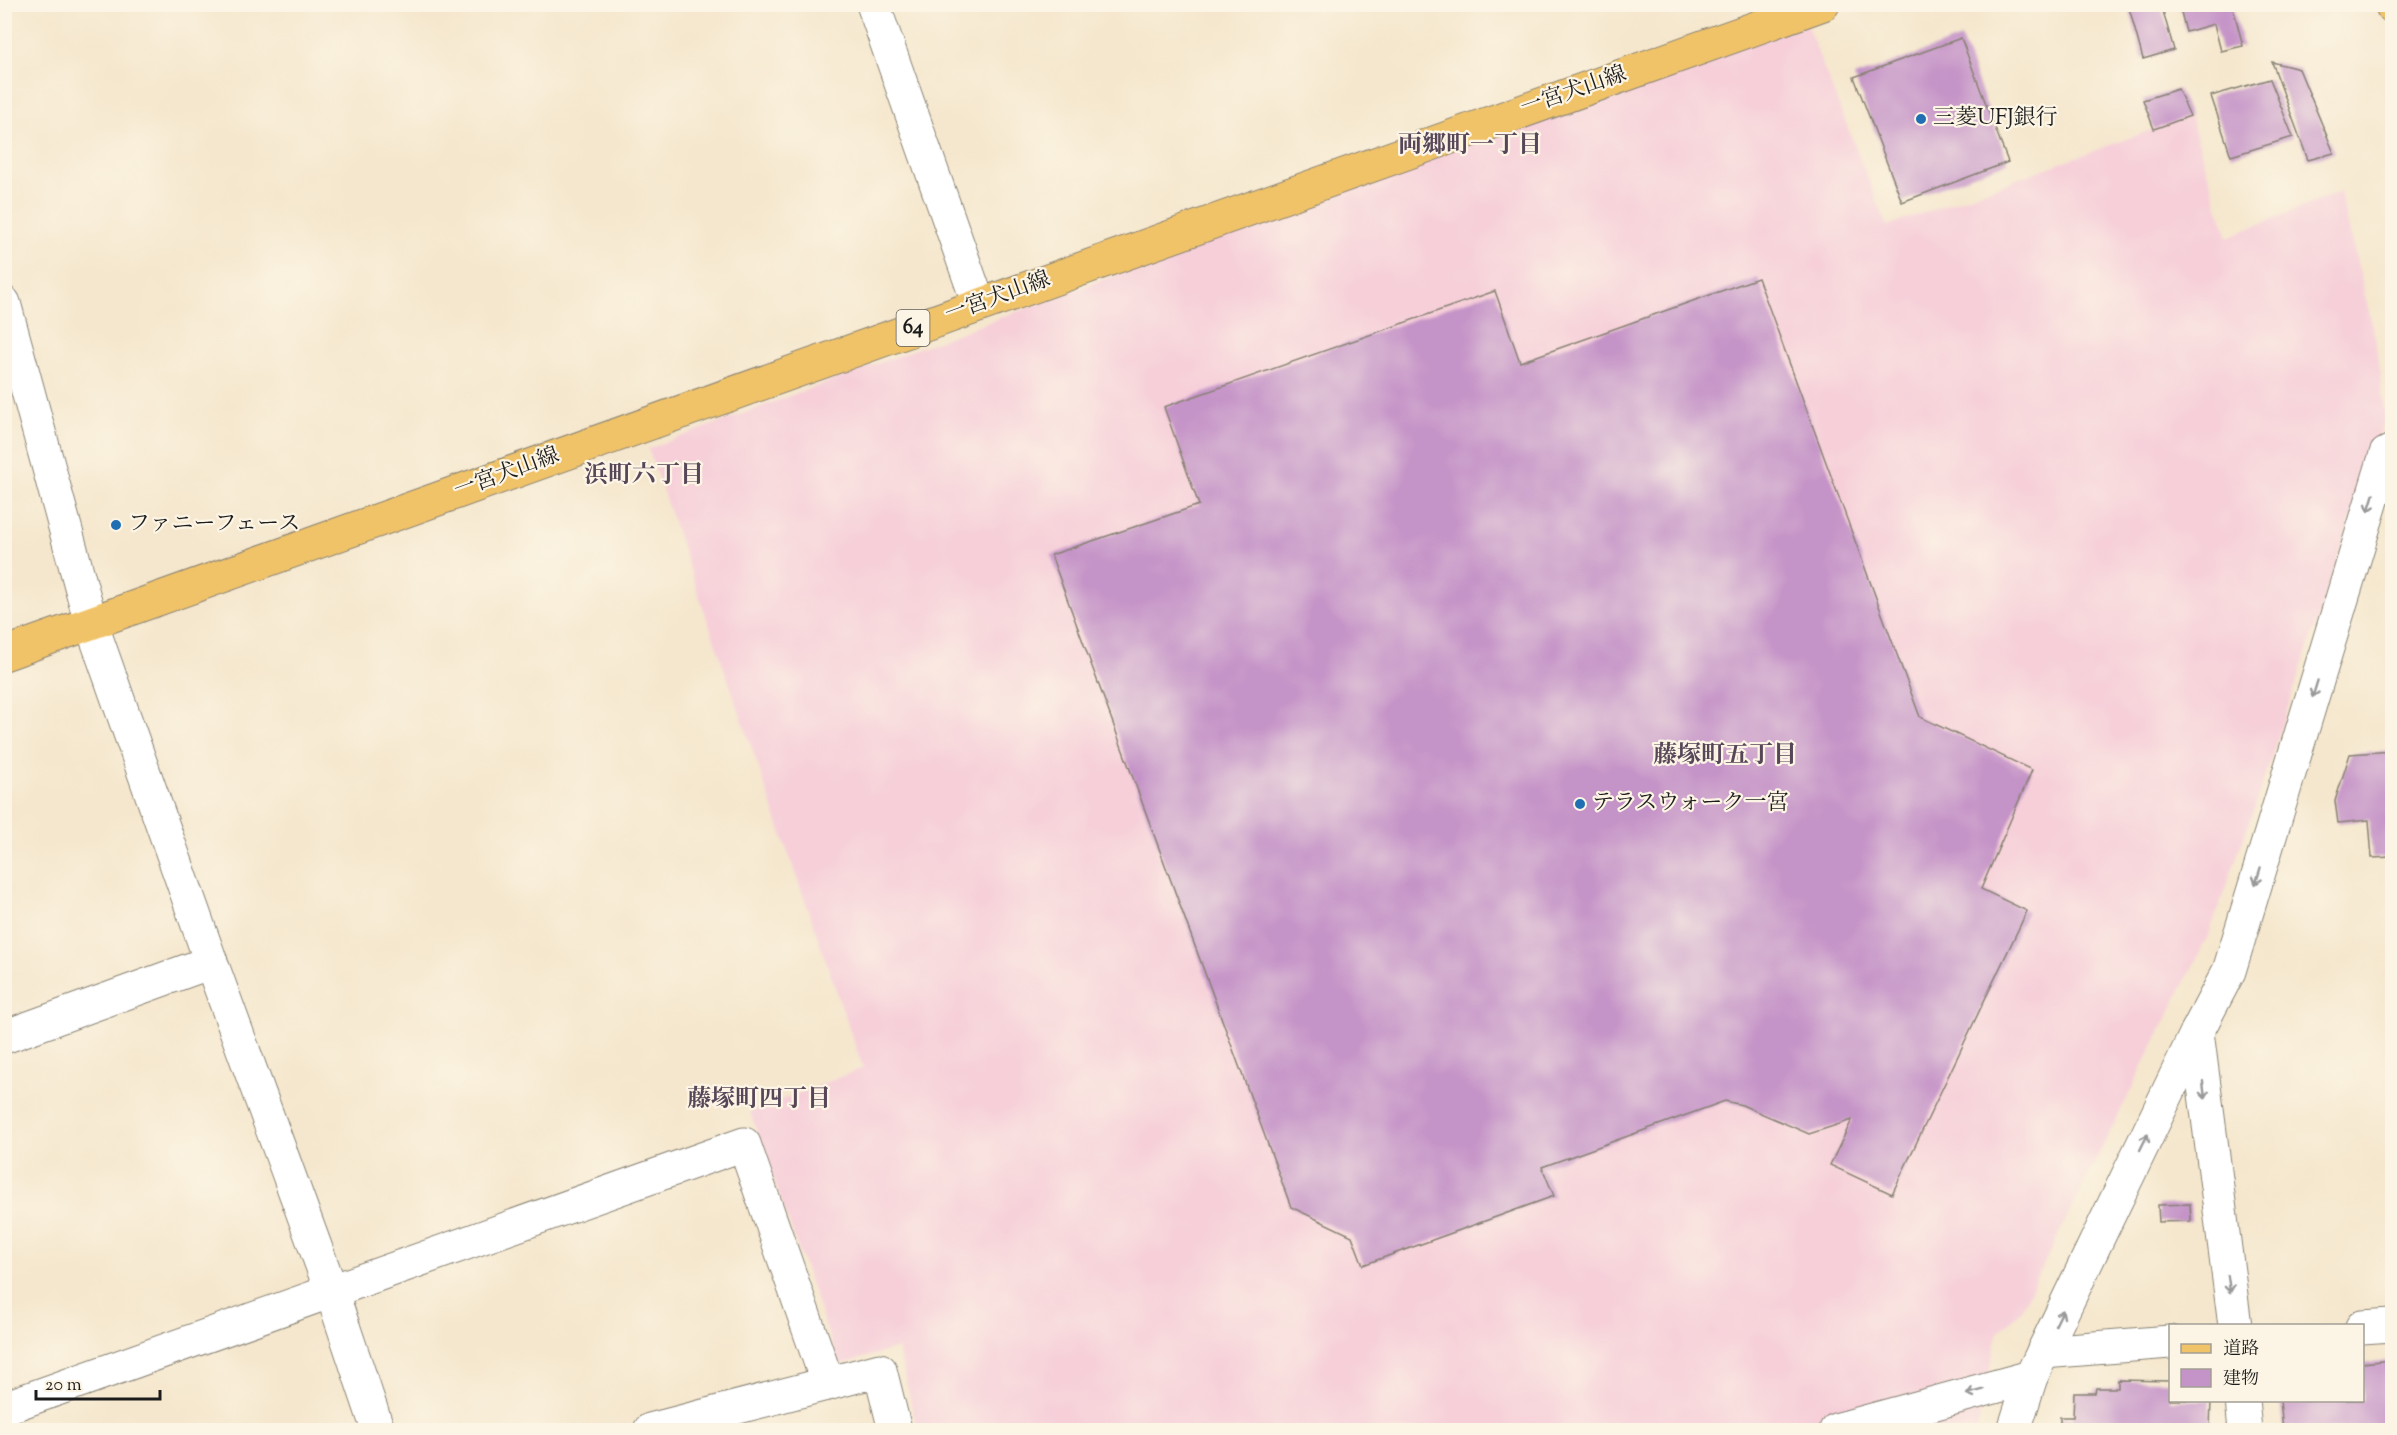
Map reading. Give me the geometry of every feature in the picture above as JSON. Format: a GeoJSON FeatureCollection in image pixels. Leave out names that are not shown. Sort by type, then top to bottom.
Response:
{"type":"FeatureCollection","features":[{"type":"Feature","properties":{"kind":"main road","name":"一宮犬山線"},"geometry":{"type":"LineString","coordinates":[[4,654],[1822,4]]}},
{"type":"Feature","properties":{"kind":"street"},"geometry":{"type":"LineString","coordinates":[[873,4],[979,305]]}},
{"type":"Feature","properties":{"kind":"street"},"geometry":{"type":"LineString","coordinates":[[4,303],[91,623],[330,1290],[378,1431]]}},
{"type":"Feature","properties":{"kind":"street"},"geometry":{"type":"LineString","coordinates":[[2014,1431],[2037,1364],[2197,1032],[2229,971],[2386,454],[2392,451]]}},
{"type":"Feature","properties":{"kind":"street"},"geometry":{"type":"LineString","coordinates":[[4,1037],[211,962]]}},
{"type":"Feature","properties":{"kind":"street"},"geometry":{"type":"LineString","coordinates":[[2197,1032],[2235,1324]]}},
{"type":"Feature","properties":{"kind":"street"},"geometry":{"type":"LineString","coordinates":[[4,1408],[744,1144],[828,1384]]}},
{"type":"Feature","properties":{"kind":"street"},"geometry":{"type":"LineString","coordinates":[[2364,1327],[2392,1325]]}},
{"type":"Feature","properties":{"kind":"street"},"geometry":{"type":"LineString","coordinates":[[1836,1431],[2037,1364],[2169,1342]]}},
{"type":"Feature","properties":{"kind":"street"},"geometry":{"type":"LineString","coordinates":[[650,1431],[880,1370],[895,1431]]}},
{"type":"Feature","properties":{"kind":"street"},"geometry":{"type":"LineString","coordinates":[[2242,1402],[2245,1431]]}},
{"type":"Feature","properties":{"kind":"shaded area","name":"テラスウォーク一宮"},"geometry":{"type":"Polygon","coordinates":[[[1804,18],[1887,226],[2190,116],[2228,237],[2340,192],[2375,337],[2385,418],[2255,806],[2209,934],[2021,1310],[1997,1334],[1977,1430],[917,1430],[898,1348],[839,1365],[750,1112],[863,1068],[648,449],[1804,18]]]}},
{"type":"Feature","properties":{"kind":"building"},"geometry":{"type":"Polygon","coordinates":[[[2128,4],[2161,4],[2174,50],[2143,59],[2128,4]]]}},
{"type":"Feature","properties":{"kind":"building"},"geometry":{"type":"Polygon","coordinates":[[[2179,4],[2232,4],[2243,46],[2221,51],[2214,24],[2186,32],[2179,4]]]}},
{"type":"Feature","properties":{"kind":"building"},"geometry":{"type":"Polygon","coordinates":[[[1961,38],[2008,162],[1902,202],[1854,77],[1961,38]]]}},
{"type":"Feature","properties":{"kind":"building"},"geometry":{"type":"Polygon","coordinates":[[[2272,62],[2299,69],[2334,153],[2308,160],[2272,62]]]}},
{"type":"Feature","properties":{"kind":"building"},"geometry":{"type":"Polygon","coordinates":[[[2270,79],[2293,137],[2231,156],[2211,96],[2270,79]]]}},
{"type":"Feature","properties":{"kind":"building"},"geometry":{"type":"Polygon","coordinates":[[[2178,89],[2190,116],[2154,129],[2143,100],[2178,89]]]}},
{"type":"Feature","properties":{"kind":"building","name":"テラスウォーク一宮"},"geometry":{"type":"Polygon","coordinates":[[[1758,278],[1920,717],[2032,770],[1981,889],[2027,911],[1892,1194],[1830,1165],[1852,1120],[1809,1134],[1742,1105],[1725,1101],[1542,1167],[1554,1196],[1363,1265],[1352,1236],[1291,1207],[1051,555],[1199,505],[1164,407],[1495,291],[1520,362],[1758,278]]]}},
{"type":"Feature","properties":{"kind":"building"},"geometry":{"type":"Polygon","coordinates":[[[2392,751],[2392,857],[2372,858],[2369,820],[2338,823],[2335,801],[2350,754],[2392,751]]]}},
{"type":"Feature","properties":{"kind":"building"},"geometry":{"type":"Polygon","coordinates":[[[2190,1204],[2191,1221],[2159,1222],[2158,1205],[2190,1204]]]}},
{"type":"Feature","properties":{"kind":"building"},"geometry":{"type":"Polygon","coordinates":[[[2392,1360],[2392,1430],[2283,1430],[2280,1402],[2364,1402],[2364,1363],[2392,1360]]]}},
{"type":"Feature","properties":{"kind":"building"},"geometry":{"type":"Polygon","coordinates":[[[2118,1380],[2169,1381],[2169,1402],[2211,1402],[2210,1430],[2060,1430],[2060,1417],[2073,1417],[2074,1393],[2095,1393],[2096,1388],[2118,1388],[2118,1380]]]}},
{"type":"Feature","properties":{"kind":"place","name":"三菱UFJ銀行"},"geometry":{"type":"Point","coordinates":[1921,119]}},
{"type":"Feature","properties":{"kind":"place","name":"ファニーフェース"},"geometry":{"type":"Point","coordinates":[116,525]}},
{"type":"Feature","properties":{"kind":"place","name":"テラスウォーク一宮"},"geometry":{"type":"Point","coordinates":[1580,804]}},
{"type":"Feature","properties":{"kind":"district","name":"両郷町一丁目"},"geometry":{"type":"Point","coordinates":[1470,146]}},
{"type":"Feature","properties":{"kind":"district","name":"浜町六丁目"},"geometry":{"type":"Point","coordinates":[644,476]}},
{"type":"Feature","properties":{"kind":"district","name":"藤塚町五丁目"},"geometry":{"type":"Point","coordinates":[1725,756]}},
{"type":"Feature","properties":{"kind":"district","name":"藤塚町四丁目"},"geometry":{"type":"Point","coordinates":[759,1100]}}]}
